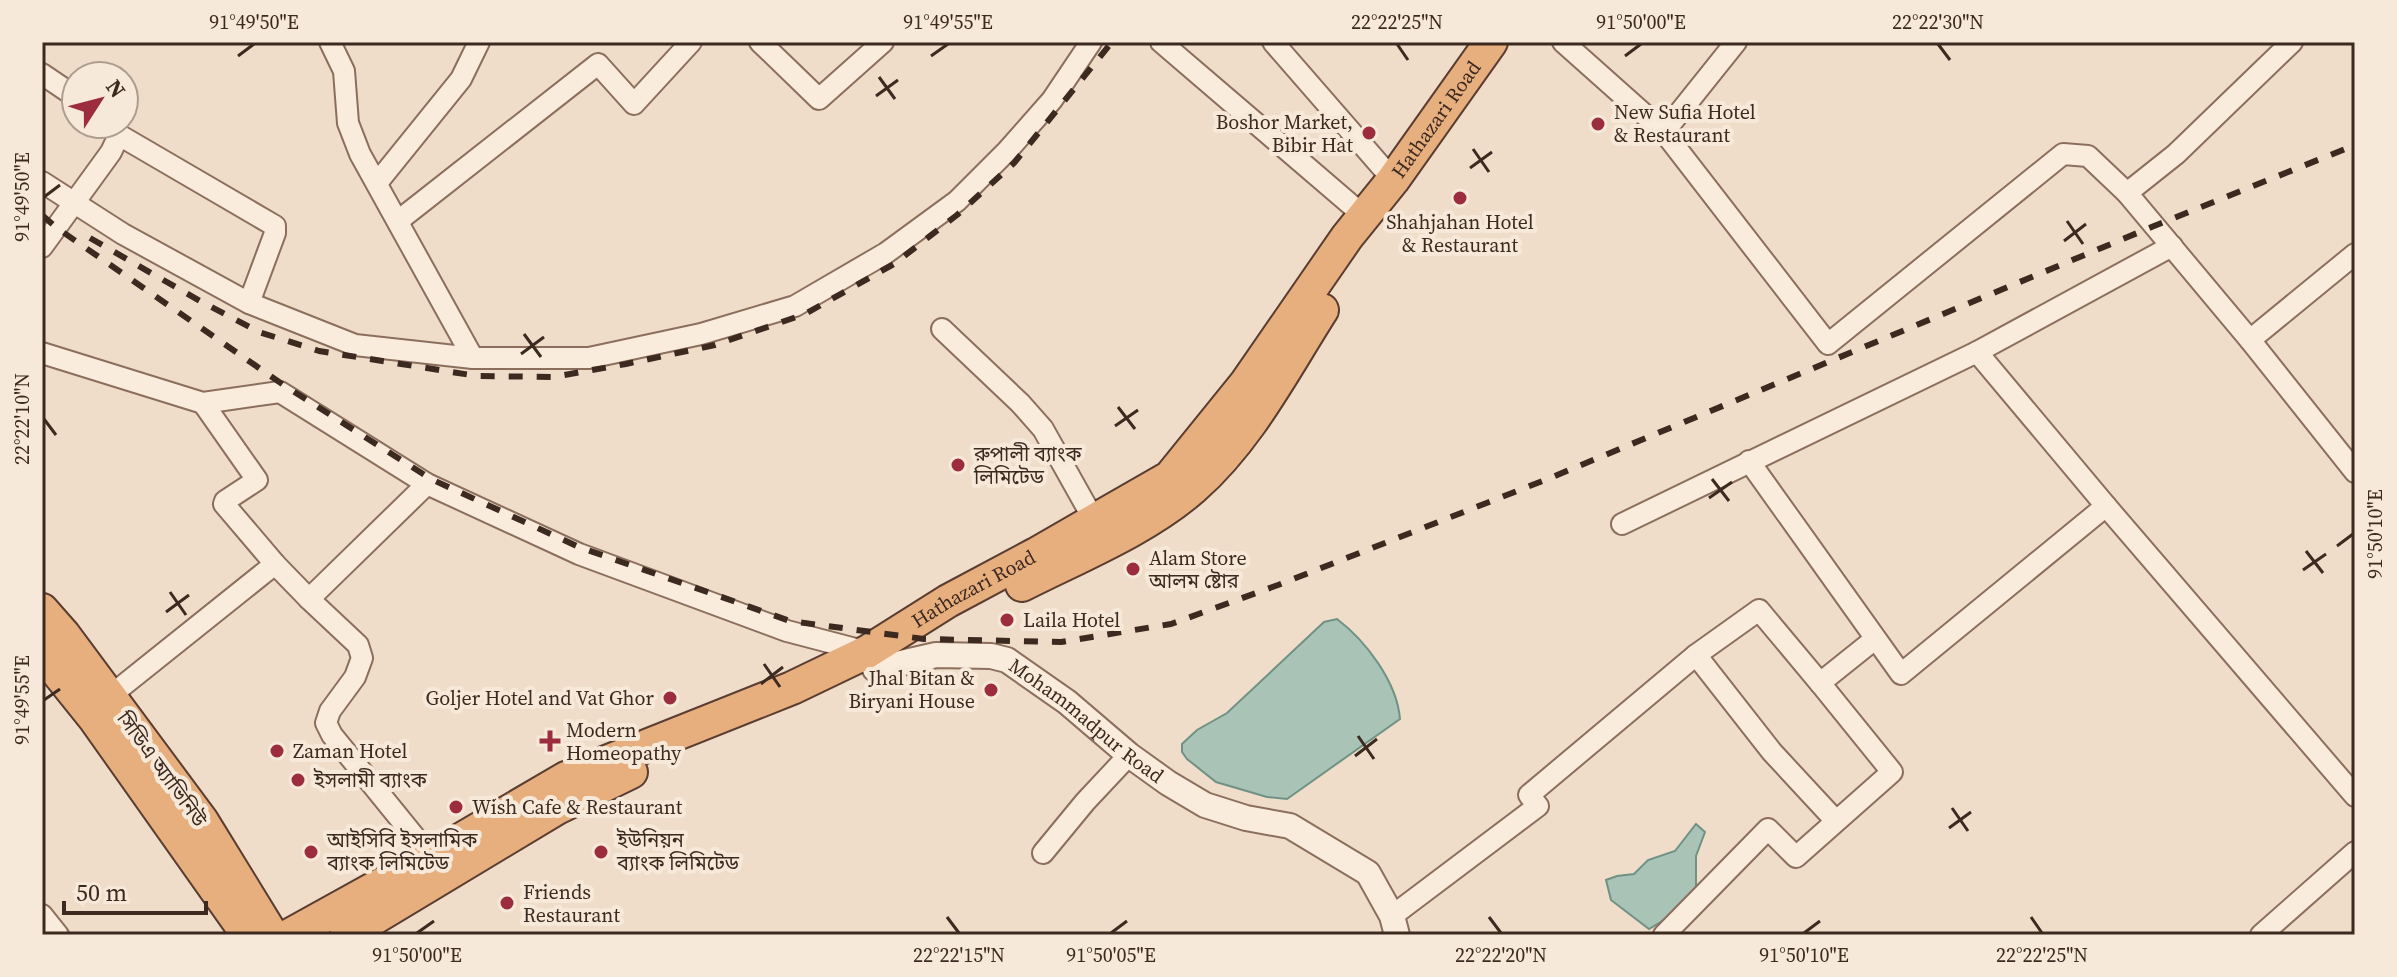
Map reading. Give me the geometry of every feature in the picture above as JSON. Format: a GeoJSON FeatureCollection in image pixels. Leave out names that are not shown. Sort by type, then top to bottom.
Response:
{"type":"FeatureCollection","features":[{"type":"Feature","properties":{"kind":"highway","name":"Hathazari Road"},"geometry":{"type":"LineString","coordinates":[[346,935],[557,808],[655,760],[738,731],[871,660],[948,601],[1170,477],[1246,383],[1347,237],[1393,180],[1491,42]]}},
{"type":"Feature","properties":{"kind":"highway","name":"Hathazari Road"},"geometry":{"type":"LineString","coordinates":[[290,935],[566,778],[715,717],[924,639],[1153,518],[1192,489],[1224,457],[1263,406],[1347,272],[1514,42]]}},
{"type":"Feature","properties":{"kind":"highway","name":"সিডিএ অ্যাভিনিউ"},"geometry":{"type":"LineString","coordinates":[[42,610],[64,635],[202,821],[272,935]]}},
{"type":"Feature","properties":{"kind":"highway"},"geometry":{"type":"LineString","coordinates":[[42,637],[97,706],[259,935]]}},
{"type":"Feature","properties":{"kind":"highway"},"geometry":{"type":"LineString","coordinates":[[42,653],[95,719],[248,935]]}},
{"type":"Feature","properties":{"kind":"highway","name":"সিডিএ অ্যাভিনিউ"},"geometry":{"type":"LineString","coordinates":[[42,671],[230,935]]}},
{"type":"Feature","properties":{"kind":"street"},"geometry":{"type":"LineString","coordinates":[[330,42],[344,71],[348,123],[360,154],[473,358]]}},
{"type":"Feature","properties":{"kind":"street"},"geometry":{"type":"LineString","coordinates":[[377,183],[461,79],[479,42]]}},
{"type":"Feature","properties":{"kind":"street"},"geometry":{"type":"LineString","coordinates":[[398,221],[598,64],[634,104],[691,42]]}},
{"type":"Feature","properties":{"kind":"street"},"geometry":{"type":"LineString","coordinates":[[760,42],[819,99],[883,42]]}},
{"type":"Feature","properties":{"kind":"street"},"geometry":{"type":"LineString","coordinates":[[42,182],[123,234],[249,303],[355,345],[473,358],[589,358],[701,334],[795,306],[886,253],[957,201],[1007,151],[1052,100],[1091,42]]}},
{"type":"Feature","properties":{"kind":"street"},"geometry":{"type":"LineString","coordinates":[[1161,42],[1364,216]]}},
{"type":"Feature","properties":{"kind":"street"},"geometry":{"type":"LineString","coordinates":[[1273,42],[1393,180]]}},
{"type":"Feature","properties":{"kind":"street"},"geometry":{"type":"LineString","coordinates":[[1563,42],[1664,132],[1828,344],[2063,154],[2088,156],[2127,193],[2172,246],[2355,472]]}},
{"type":"Feature","properties":{"kind":"street"},"geometry":{"type":"LineString","coordinates":[[1664,132],[1736,42]]}},
{"type":"Feature","properties":{"kind":"street"},"geometry":{"type":"LineString","coordinates":[[2127,193],[2176,154],[2292,42]]}},
{"type":"Feature","properties":{"kind":"street"},"geometry":{"type":"LineString","coordinates":[[42,74],[60,86]]}},
{"type":"Feature","properties":{"kind":"street"},"geometry":{"type":"LineString","coordinates":[[42,247],[111,152],[113,140]]}},
{"type":"Feature","properties":{"kind":"street"},"geometry":{"type":"LineString","coordinates":[[131,140],[275,226],[249,303]]}},
{"type":"Feature","properties":{"kind":"street"},"geometry":{"type":"LineString","coordinates":[[1622,524],[1977,352],[2172,246]]}},
{"type":"Feature","properties":{"kind":"street"},"geometry":{"type":"LineString","coordinates":[[2250,340],[2355,254]]}},
{"type":"Feature","properties":{"kind":"street"},"geometry":{"type":"LineString","coordinates":[[942,329],[1043,429],[1094,520]]}},
{"type":"Feature","properties":{"kind":"street"},"geometry":{"type":"LineString","coordinates":[[1977,352],[2355,796]]}},
{"type":"Feature","properties":{"kind":"street"},"geometry":{"type":"LineString","coordinates":[[42,353],[203,403],[280,392],[427,484],[579,554],[871,660]]}},
{"type":"Feature","properties":{"kind":"street"},"geometry":{"type":"LineString","coordinates":[[203,403],[257,480],[224,504],[275,564],[358,645],[362,658],[355,677],[330,711],[326,723],[332,735],[431,857]]}},
{"type":"Feature","properties":{"kind":"street"},"geometry":{"type":"LineString","coordinates":[[1749,461],[1901,674],[2106,506]]}},
{"type":"Feature","properties":{"kind":"street"},"geometry":{"type":"LineString","coordinates":[[309,599],[427,484]]}},
{"type":"Feature","properties":{"kind":"street"},"geometry":{"type":"LineString","coordinates":[[110,696],[275,564]]}},
{"type":"Feature","properties":{"kind":"street"},"geometry":{"type":"LineString","coordinates":[[1394,926],[1538,806],[1529,795],[1696,655],[1759,610],[1892,772],[1796,857],[1768,829],[1664,935]]}},
{"type":"Feature","properties":{"kind":"street"},"geometry":{"type":"LineString","coordinates":[[1820,683],[1875,639]]}},
{"type":"Feature","properties":{"kind":"street","name":"Mohammadpur Road"},"geometry":{"type":"LineString","coordinates":[[871,660],[936,655],[991,656],[1007,660],[1067,702],[1129,755],[1205,805],[1246,818],[1290,826],[1368,873],[1394,926]]}},
{"type":"Feature","properties":{"kind":"street"},"geometry":{"type":"LineString","coordinates":[[1696,655],[1772,752],[1835,820]]}},
{"type":"Feature","properties":{"kind":"street"},"geometry":{"type":"LineString","coordinates":[[1043,853],[1129,755]]}},
{"type":"Feature","properties":{"kind":"street"},"geometry":{"type":"LineString","coordinates":[[2261,935],[2355,852]]}},
{"type":"Feature","properties":{"kind":"street"},"geometry":{"type":"LineString","coordinates":[[42,915],[58,935]]}},
{"type":"Feature","properties":{"kind":"shaded area"},"geometry":{"type":"Polygon","coordinates":[[[1337,619],[1359,639],[1378,663],[1393,691],[1400,719],[1287,799],[1267,797],[1216,782],[1187,759],[1182,752],[1182,744],[1197,730],[1227,713],[1324,622],[1337,619]]]}},
{"type":"Feature","properties":{"kind":"shaded area"},"geometry":{"type":"Polygon","coordinates":[[[1696,824],[1705,832],[1696,856],[1696,887],[1669,917],[1649,929],[1611,900],[1606,880],[1634,874],[1648,860],[1675,851],[1696,824]]]}},
{"type":"Feature","properties":{"kind":"railway"},"geometry":{"type":"LineString","coordinates":[[90,238],[259,332],[319,351],[477,376],[553,377],[626,364],[715,345],[805,314],[894,264],[957,215],[1014,163],[1112,42]]}},
{"type":"Feature","properties":{"kind":"railway"},"geometry":{"type":"LineString","coordinates":[[42,215],[285,386],[431,479],[579,547],[790,621],[924,639],[1061,642],[1171,624],[1278,585],[1550,478],[2355,145]]}},
{"type":"Feature","properties":{"kind":"place","name":"New Sufia Hotel & Restaurant"},"geometry":{"type":"Point","coordinates":[1598,124]}},
{"type":"Feature","properties":{"kind":"place","name":"Boshor Market, Bibir Hat"},"geometry":{"type":"Point","coordinates":[1369,133]}},
{"type":"Feature","properties":{"kind":"place","name":"Shahjahan Hotel & Restaurant"},"geometry":{"type":"Point","coordinates":[1460,198]}},
{"type":"Feature","properties":{"kind":"place","name":"রুপালী ব্যাংক লিমিটেড"},"geometry":{"type":"Point","coordinates":[958,465]}},
{"type":"Feature","properties":{"kind":"place","name":"Alam Store আলম ষ্টোর"},"geometry":{"type":"Point","coordinates":[1133,569]}},
{"type":"Feature","properties":{"kind":"place","name":"Laila Hotel"},"geometry":{"type":"Point","coordinates":[1007,620]}},
{"type":"Feature","properties":{"kind":"place","name":"Jhal Bitan & Biryani House"},"geometry":{"type":"Point","coordinates":[991,690]}},
{"type":"Feature","properties":{"kind":"place","name":"Goljer Hotel and Vat Ghor"},"geometry":{"type":"Point","coordinates":[670,698]}},
{"type":"Feature","properties":{"kind":"place","name":"Modern Homeopathy"},"geometry":{"type":"Point","coordinates":[550,741]}},
{"type":"Feature","properties":{"kind":"place","name":"Zaman Hotel"},"geometry":{"type":"Point","coordinates":[277,751]}},
{"type":"Feature","properties":{"kind":"place","name":"ইসলামী ব্যাংক"},"geometry":{"type":"Point","coordinates":[298,780]}},
{"type":"Feature","properties":{"kind":"place","name":"Wish Cafe & Restaurant"},"geometry":{"type":"Point","coordinates":[456,807]}},
{"type":"Feature","properties":{"kind":"place","name":"আইসিবি ইসলামিক ব্যাংক লিমিটেড"},"geometry":{"type":"Point","coordinates":[311,852]}},
{"type":"Feature","properties":{"kind":"place","name":"ইউনিয়ন ব্যাংক লিমিটেড"},"geometry":{"type":"Point","coordinates":[601,852]}},
{"type":"Feature","properties":{"kind":"place","name":"Friends Restaurant"},"geometry":{"type":"Point","coordinates":[507,903]}}]}
